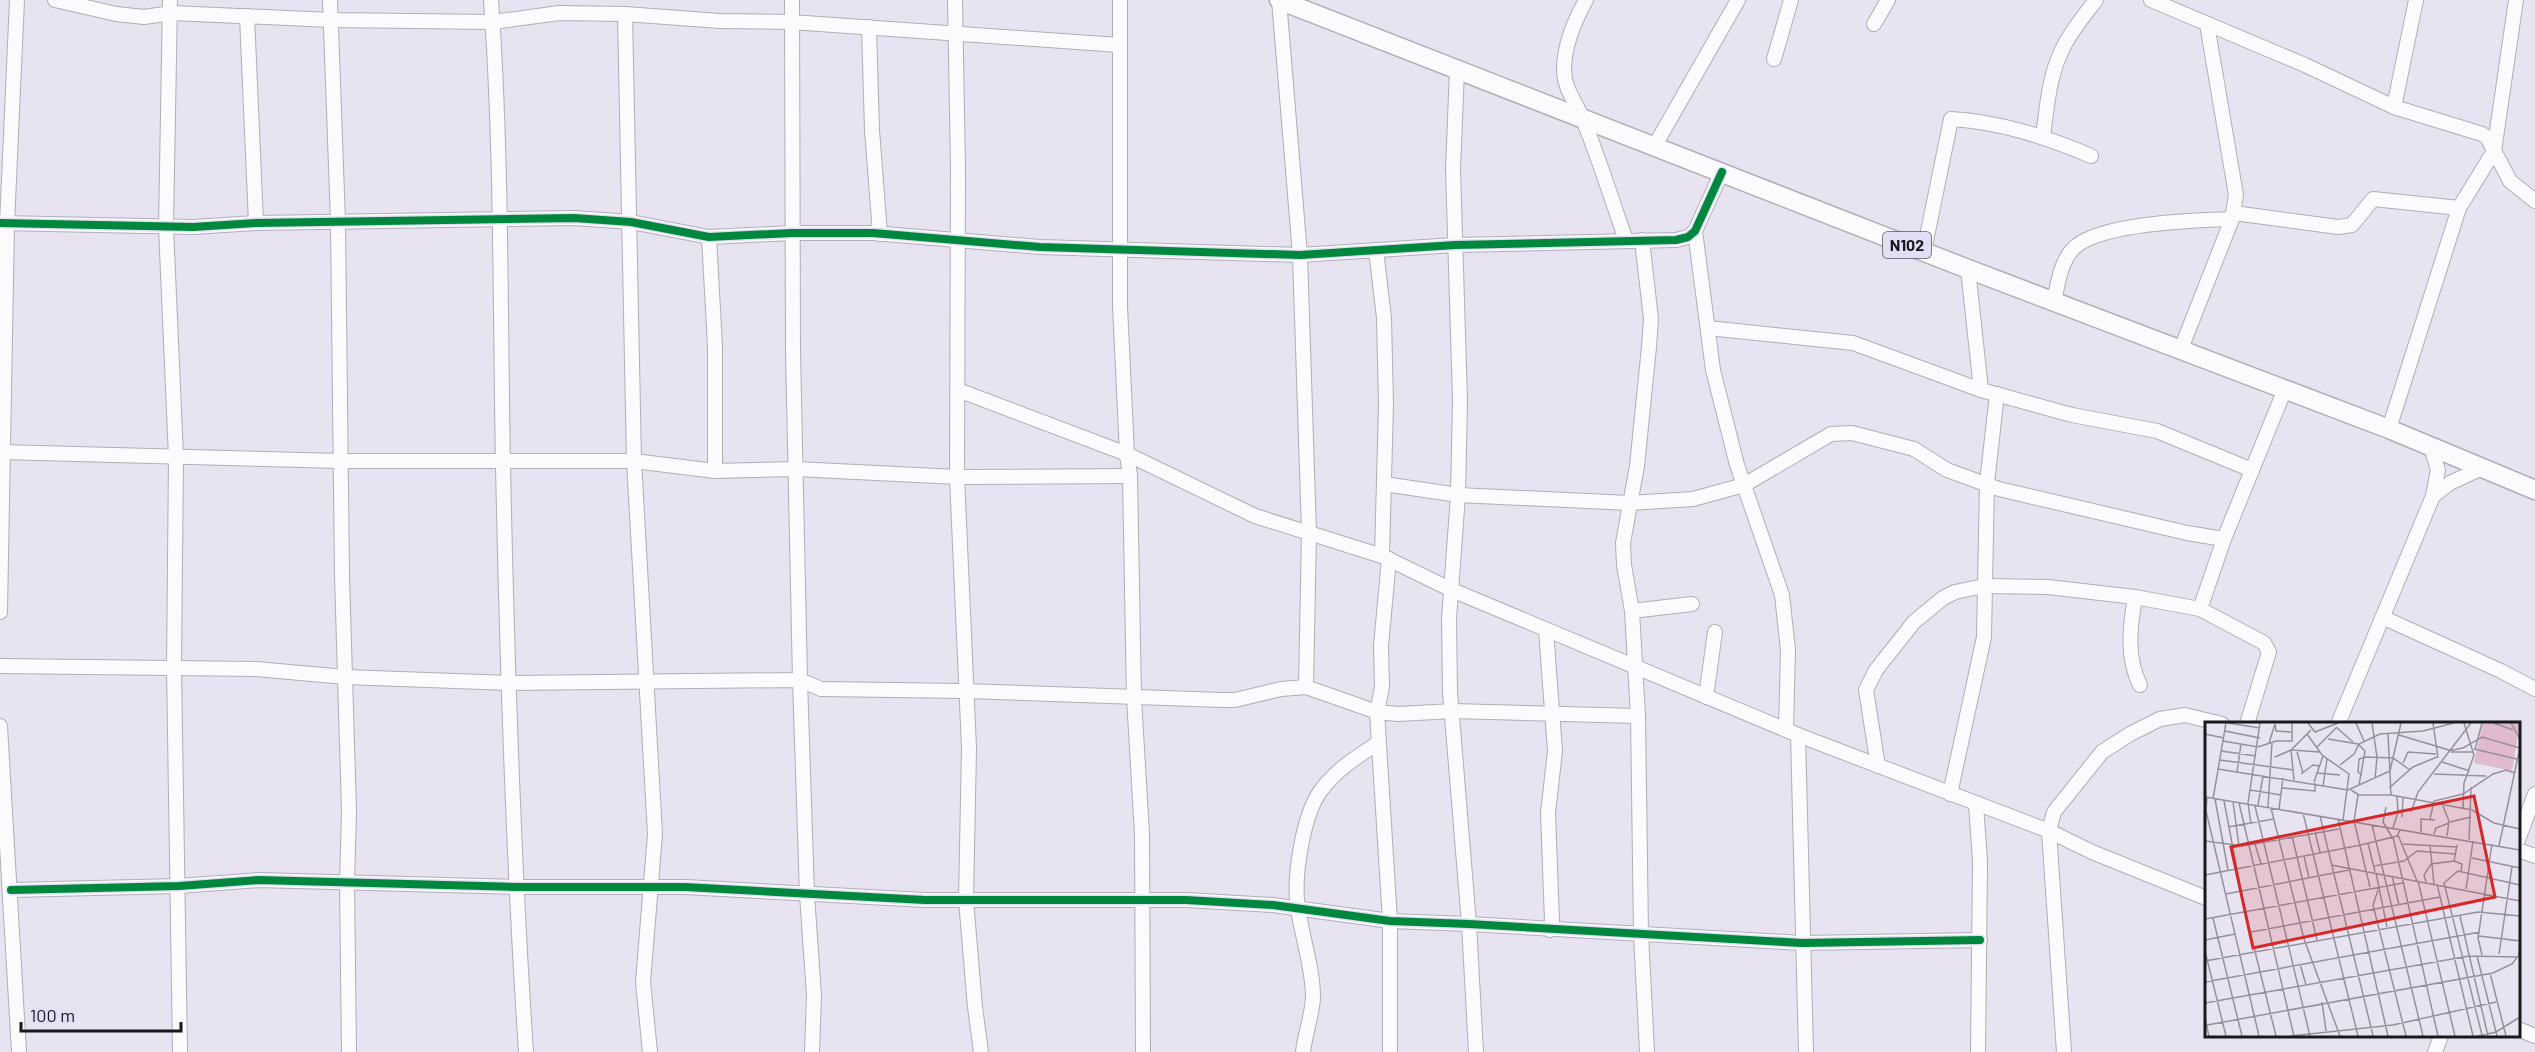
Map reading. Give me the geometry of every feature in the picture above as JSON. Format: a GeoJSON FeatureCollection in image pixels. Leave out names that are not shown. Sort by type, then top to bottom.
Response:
{"type":"FeatureCollection","features":[{"type":"Feature","properties":{"kind":"main road","name":"N102"},"geometry":{"type":"LineString","coordinates":[[1279,0],[1924,252],[2389,429],[2535,490]]}},
{"type":"Feature","properties":{"kind":"street"},"geometry":{"type":"LineString","coordinates":[[0,612],[4,224],[17,0]]}},
{"type":"Feature","properties":{"kind":"street"},"geometry":{"type":"LineString","coordinates":[[55,0],[82,3],[144,17],[171,7],[247,16],[331,20],[493,22],[559,13],[791,22],[1119,45]]}},
{"type":"Feature","properties":{"kind":"street"},"geometry":{"type":"LineString","coordinates":[[330,0],[338,222],[340,460],[349,811],[346,882],[349,1052]]}},
{"type":"Feature","properties":{"kind":"street"},"geometry":{"type":"LineString","coordinates":[[491,0],[501,218],[503,459],[517,919],[526,1052]]}},
{"type":"Feature","properties":{"kind":"street"},"geometry":{"type":"LineString","coordinates":[[792,0],[792,233],[800,680],[807,895],[814,995],[812,1052]]}},
{"type":"Feature","properties":{"kind":"street"},"geometry":{"type":"LineString","coordinates":[[955,0],[958,240],[957,477],[969,748],[966,900],[981,1052]]}},
{"type":"Feature","properties":{"kind":"street"},"geometry":{"type":"LineString","coordinates":[[1120,0],[1120,249],[1127,453],[1130,476],[1134,698],[1140,771],[1143,1052]]}},
{"type":"Feature","properties":{"kind":"street"},"geometry":{"type":"LineString","coordinates":[[1279,0],[1300,255],[1309,532],[1306,687]]}},
{"type":"Feature","properties":{"kind":"street"},"geometry":{"type":"LineString","coordinates":[[1586,0],[1567,44],[1564,72],[1567,87],[1584,119],[1626,240]]}},
{"type":"Feature","properties":{"kind":"street"},"geometry":{"type":"LineString","coordinates":[[1654,147],[1738,0]]}},
{"type":"Feature","properties":{"kind":"street"},"geometry":{"type":"LineString","coordinates":[[1774,59],[1791,0]]}},
{"type":"Feature","properties":{"kind":"street"},"geometry":{"type":"LineString","coordinates":[[1874,24],[1888,0]]}},
{"type":"Feature","properties":{"kind":"street"},"geometry":{"type":"LineString","coordinates":[[2043,136],[2051,85],[2061,51],[2068,37],[2096,0]]}},
{"type":"Feature","properties":{"kind":"street"},"geometry":{"type":"LineString","coordinates":[[2151,0],[2394,107],[2482,134],[2487,137],[2510,181],[2535,201]]}},
{"type":"Feature","properties":{"kind":"street"},"geometry":{"type":"LineString","coordinates":[[2394,107],[2416,0]]}},
{"type":"Feature","properties":{"kind":"street"},"geometry":{"type":"LineString","coordinates":[[2389,429],[2459,208],[2494,151],[2516,0]]}},
{"type":"Feature","properties":{"kind":"street"},"geometry":{"type":"LineString","coordinates":[[171,7],[166,227],[176,456],[175,852],[179,886],[180,1052]]}},
{"type":"Feature","properties":{"kind":"street"},"geometry":{"type":"LineString","coordinates":[[625,15],[631,222],[634,461],[655,834],[643,982],[650,1052]]}},
{"type":"Feature","properties":{"kind":"street"},"geometry":{"type":"LineString","coordinates":[[247,16],[256,223]]}},
{"type":"Feature","properties":{"kind":"street"},"geometry":{"type":"LineString","coordinates":[[2181,349],[2233,216],[2235,178],[2207,24]]}},
{"type":"Feature","properties":{"kind":"street"},"geometry":{"type":"LineString","coordinates":[[869,27],[872,130],[880,234]]}},
{"type":"Feature","properties":{"kind":"street"},"geometry":{"type":"LineString","coordinates":[[1457,70],[1453,169],[1460,400],[1458,495],[1449,619],[1450,692],[1469,924],[1476,1052]]}},
{"type":"Feature","properties":{"kind":"street"},"geometry":{"type":"LineString","coordinates":[[1924,252],[1951,119],[2008,127],[2043,136],[2091,156]]}},
{"type":"Feature","properties":{"kind":"street"},"geometry":{"type":"LineString","coordinates":[[4,224],[194,227],[256,223],[574,218],[631,222],[709,237],[792,233],[880,234],[1040,247],[1300,255],[1455,245],[1676,240],[1688,237],[1695,231],[1722,172]]}},
{"type":"Feature","properties":{"kind":"street"},"geometry":{"type":"LineString","coordinates":[[2054,301],[2063,265],[2073,249],[2084,241],[2121,229],[2233,216],[2338,227],[2352,225],[2373,199],[2459,208]]}},
{"type":"Feature","properties":{"kind":"street"},"geometry":{"type":"LineString","coordinates":[[1695,231],[1713,370],[1744,485],[1782,595],[1788,650],[1806,1052]]}},
{"type":"Feature","properties":{"kind":"street"},"geometry":{"type":"LineString","coordinates":[[709,237],[715,346],[715,471]]}},
{"type":"Feature","properties":{"kind":"street"},"geometry":{"type":"LineString","coordinates":[[1642,240],[1648,286],[1650,329],[1637,466],[1623,543],[1624,565],[1632,610],[1638,716],[1641,934],[1647,1052]]}},
{"type":"Feature","properties":{"kind":"street"},"geometry":{"type":"LineString","coordinates":[[1377,250],[1384,318],[1386,558],[1381,646],[1382,687],[1377,712],[1390,921],[1390,1052]]}},
{"type":"Feature","properties":{"kind":"street"},"geometry":{"type":"LineString","coordinates":[[1968,269],[1981,390]]}},
{"type":"Feature","properties":{"kind":"street"},"geometry":{"type":"LineString","coordinates":[[1708,328],[1853,343],[1981,390],[2072,415],[2157,431],[2252,470]]}},
{"type":"Feature","properties":{"kind":"street"},"geometry":{"type":"LineString","coordinates":[[2200,609],[2224,539],[2285,389]]}},
{"type":"Feature","properties":{"kind":"street"},"geometry":{"type":"LineString","coordinates":[[958,390],[1127,453],[1255,516],[1386,558],[1452,590],[1706,697],[1976,805],[2049,831],[2092,852],[2205,898]]}},
{"type":"Feature","properties":{"kind":"street"},"geometry":{"type":"LineString","coordinates":[[1950,794],[1984,637],[1987,483],[1997,394]]}},
{"type":"Feature","properties":{"kind":"street"},"geometry":{"type":"LineString","coordinates":[[1384,484],[1458,495],[1630,503],[1706,497],[1744,485],[1831,434],[1839,432],[1852,433],[1914,449],[1947,470],[1999,489],[2187,534],[2224,539]]}},
{"type":"Feature","properties":{"kind":"street"},"geometry":{"type":"LineString","coordinates":[[2338,722],[2433,496],[2438,471],[2431,447]]}},
{"type":"Feature","properties":{"kind":"street"},"geometry":{"type":"LineString","coordinates":[[2,452],[340,460],[634,461],[715,471],[796,469],[957,477],[1130,476]]}},
{"type":"Feature","properties":{"kind":"street"},"geometry":{"type":"LineString","coordinates":[[2433,496],[2450,483],[2482,468]]}},
{"type":"Feature","properties":{"kind":"street"},"geometry":{"type":"LineString","coordinates":[[1878,766],[1866,694],[1876,670],[1914,621],[1929,609],[1955,592],[1984,586],[2048,587],[2135,597],[2200,609],[2264,643],[2269,652],[2247,722]]}},
{"type":"Feature","properties":{"kind":"street"},"geometry":{"type":"LineString","coordinates":[[2135,597],[2130,628],[2130,650],[2134,674],[2140,686]]}},
{"type":"Feature","properties":{"kind":"street"},"geometry":{"type":"LineString","coordinates":[[1632,610],[1692,604]]}},
{"type":"Feature","properties":{"kind":"street"},"geometry":{"type":"LineString","coordinates":[[2382,617],[2501,671],[2535,689]]}},
{"type":"Feature","properties":{"kind":"street"},"geometry":{"type":"LineString","coordinates":[[1546,630],[1555,751],[1548,813],[1552,921],[1550,930]]}},
{"type":"Feature","properties":{"kind":"street"},"geometry":{"type":"LineString","coordinates":[[1706,697],[1715,632]]}},
{"type":"Feature","properties":{"kind":"street"},"geometry":{"type":"LineString","coordinates":[[0,666],[256,669],[345,677],[510,683],[800,680],[821,689],[965,691],[1235,700],[1281,689],[1306,687],[1377,712],[1398,714],[1453,711],[1638,716]]}},
{"type":"Feature","properties":{"kind":"street"},"geometry":{"type":"LineString","coordinates":[[2064,1052],[2049,831],[2054,812],[2102,752],[2130,734],[2160,719],[2185,715],[2217,722]]}},
{"type":"Feature","properties":{"kind":"street"},"geometry":{"type":"LineString","coordinates":[[0,726],[19,1052]]}},
{"type":"Feature","properties":{"kind":"street"},"geometry":{"type":"LineString","coordinates":[[1303,1052],[1313,999],[1307,945],[1298,909],[1297,864],[1314,802],[1322,789],[1348,764],[1378,743]]}},
{"type":"Feature","properties":{"kind":"street"},"geometry":{"type":"LineString","coordinates":[[2520,835],[2535,795]]}},
{"type":"Feature","properties":{"kind":"street"},"geometry":{"type":"LineString","coordinates":[[1976,805],[1980,861],[1978,1052]]}},
{"type":"Feature","properties":{"kind":"street"},"geometry":{"type":"LineString","coordinates":[[2520,851],[2535,856]]}},
{"type":"Feature","properties":{"kind":"street"},"geometry":{"type":"LineString","coordinates":[[11,890],[179,886],[258,880],[517,887],[651,887],[966,900],[1186,900],[1298,909],[1390,921],[1802,943],[1980,940]]}},
{"type":"Feature","properties":{"kind":"street"},"geometry":{"type":"LineString","coordinates":[[2520,1030],[2535,1036]]}},
{"type":"Feature","properties":{"kind":"street"},"geometry":{"type":"LineString","coordinates":[[2435,1052],[2440,1037]]}},
{"type":"Feature","properties":{"kind":"cycle path"},"geometry":{"type":"LineString","coordinates":[[0,223],[193,227],[256,223],[574,218],[631,222],[709,237],[792,233],[873,233],[1040,247],[1300,255],[1455,245],[1676,240],[1688,237],[1695,231],[1722,172]]}},
{"type":"Feature","properties":{"kind":"cycle path"},"geometry":{"type":"LineString","coordinates":[[11,890],[179,886],[258,880],[517,887],[685,887],[925,900],[1186,900],[1273,905],[1390,921],[1802,943],[1980,940]]}}]}
